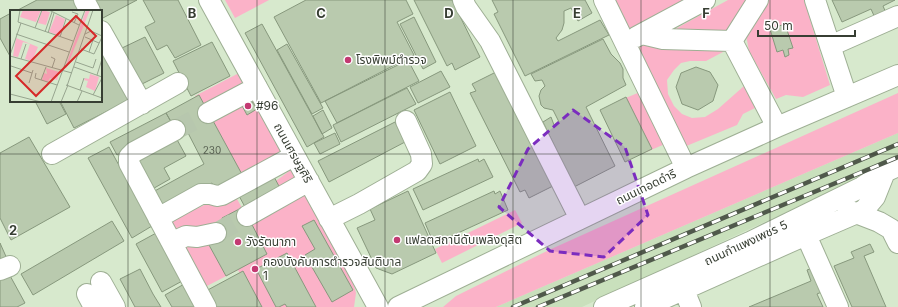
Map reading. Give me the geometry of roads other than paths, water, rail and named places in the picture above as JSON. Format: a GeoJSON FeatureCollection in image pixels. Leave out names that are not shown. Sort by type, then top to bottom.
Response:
{"type":"FeatureCollection","features":[{"type":"Feature","properties":{"kind":"street"},"geometry":{"type":"LineString","coordinates":[[84,0],[89,10]]}},
{"type":"Feature","properties":{"kind":"street","name":"ถนนเศรษฐศิริ"},"geometry":{"type":"LineString","coordinates":[[209,0],[378,307]]}},
{"type":"Feature","properties":{"kind":"street"},"geometry":{"type":"LineString","coordinates":[[604,0],[633,39],[686,168]]}},
{"type":"Feature","properties":{"kind":"street"},"geometry":{"type":"LineString","coordinates":[[633,39],[705,0]]}},
{"type":"Feature","properties":{"kind":"street"},"geometry":{"type":"LineString","coordinates":[[732,41],[758,0]]}},
{"type":"Feature","properties":{"kind":"street"},"geometry":{"type":"LineString","coordinates":[[815,0],[847,97]]}},
{"type":"Feature","properties":{"kind":"street"},"geometry":{"type":"LineString","coordinates":[[470,2],[580,219]]}},
{"type":"Feature","properties":{"kind":"street"},"geometry":{"type":"LineString","coordinates":[[830,46],[898,16]]}},
{"type":"Feature","properties":{"kind":"street"},"geometry":{"type":"LineString","coordinates":[[102,33],[142,104]]}},
{"type":"Feature","properties":{"kind":"street"},"geometry":{"type":"LineString","coordinates":[[633,39],[732,41]]}},
{"type":"Feature","properties":{"kind":"street"},"geometry":{"type":"LineString","coordinates":[[732,41],[777,127]]}},
{"type":"Feature","properties":{"kind":"street","name":"ถนนเทอดดำริ"},"geometry":{"type":"LineString","coordinates":[[398,307],[686,168],[777,127],[898,76]]}},
{"type":"Feature","properties":{"kind":"street"},"geometry":{"type":"LineString","coordinates":[[52,154],[178,83]]}},
{"type":"Feature","properties":{"kind":"street"},"geometry":{"type":"LineString","coordinates":[[208,113],[257,87]]}},
{"type":"Feature","properties":{"kind":"street"},"geometry":{"type":"LineString","coordinates":[[329,219],[418,171],[422,164],[421,154],[406,121]]}},
{"type":"Feature","properties":{"kind":"street"},"geometry":{"type":"LineString","coordinates":[[176,130],[134,152],[129,157],[129,163],[206,307]]}},
{"type":"Feature","properties":{"kind":"street"},"geometry":{"type":"LineString","coordinates":[[158,218],[201,194],[217,196],[222,195],[294,156]]}},
{"type":"Feature","properties":{"kind":"street","name":"ถนนกำแพงเพชร 5"},"geometry":{"type":"LineString","coordinates":[[644,307],[687,298],[806,235],[864,210],[875,197],[891,169]]}},
{"type":"Feature","properties":{"kind":"street","name":"ถนนกำแพงเพชร 5"},"geometry":{"type":"LineString","coordinates":[[604,307],[750,242],[862,188],[891,169]]}},
{"type":"Feature","properties":{"kind":"street"},"geometry":{"type":"LineString","coordinates":[[247,216],[308,181]]}},
{"type":"Feature","properties":{"kind":"street"},"geometry":{"type":"LineString","coordinates":[[875,197],[895,236]]}},
{"type":"Feature","properties":{"kind":"street"},"geometry":{"type":"LineString","coordinates":[[830,203],[879,222],[895,236]]}},
{"type":"Feature","properties":{"kind":"street"},"geometry":{"type":"LineString","coordinates":[[172,243],[186,236],[197,237],[216,233]]}},
{"type":"Feature","properties":{"kind":"street"},"geometry":{"type":"LineString","coordinates":[[806,235],[838,307]]}},
{"type":"Feature","properties":{"kind":"street"},"geometry":{"type":"LineString","coordinates":[[94,294],[115,307]]}},
{"type":"Feature","properties":{"kind":"tunnel"},"geometry":{"type":"LineString","coordinates":[[175,130],[208,113]]}},
{"type":"Feature","properties":{"kind":"tunnel"},"geometry":{"type":"LineString","coordinates":[[216,233],[247,216]]}},
{"type":"Feature","properties":{"kind":"railway"},"geometry":{"type":"LineString","coordinates":[[513,307],[898,144]]}},
{"type":"Feature","properties":{"kind":"railway"},"geometry":{"type":"LineString","coordinates":[[538,307],[898,157]]}},
{"type":"Feature","properties":{"kind":"place","name":"โรงพิพม์ตำรวจ"},"geometry":{"type":"Point","coordinates":[348,60]}},
{"type":"Feature","properties":{"kind":"place","name":"#96"},"geometry":{"type":"Point","coordinates":[248,106]}},
{"type":"Feature","properties":{"kind":"place","name":"แฟลตสถานีดับเพลิงดุสิต"},"geometry":{"type":"Point","coordinates":[397,240]}},
{"type":"Feature","properties":{"kind":"place","name":"วังรัตนาภา"},"geometry":{"type":"Point","coordinates":[238,242]}},
{"type":"Feature","properties":{"kind":"place","name":"กองบังคับการตำรวจสันติบาล 1"},"geometry":{"type":"Point","coordinates":[255,269]}}]}
